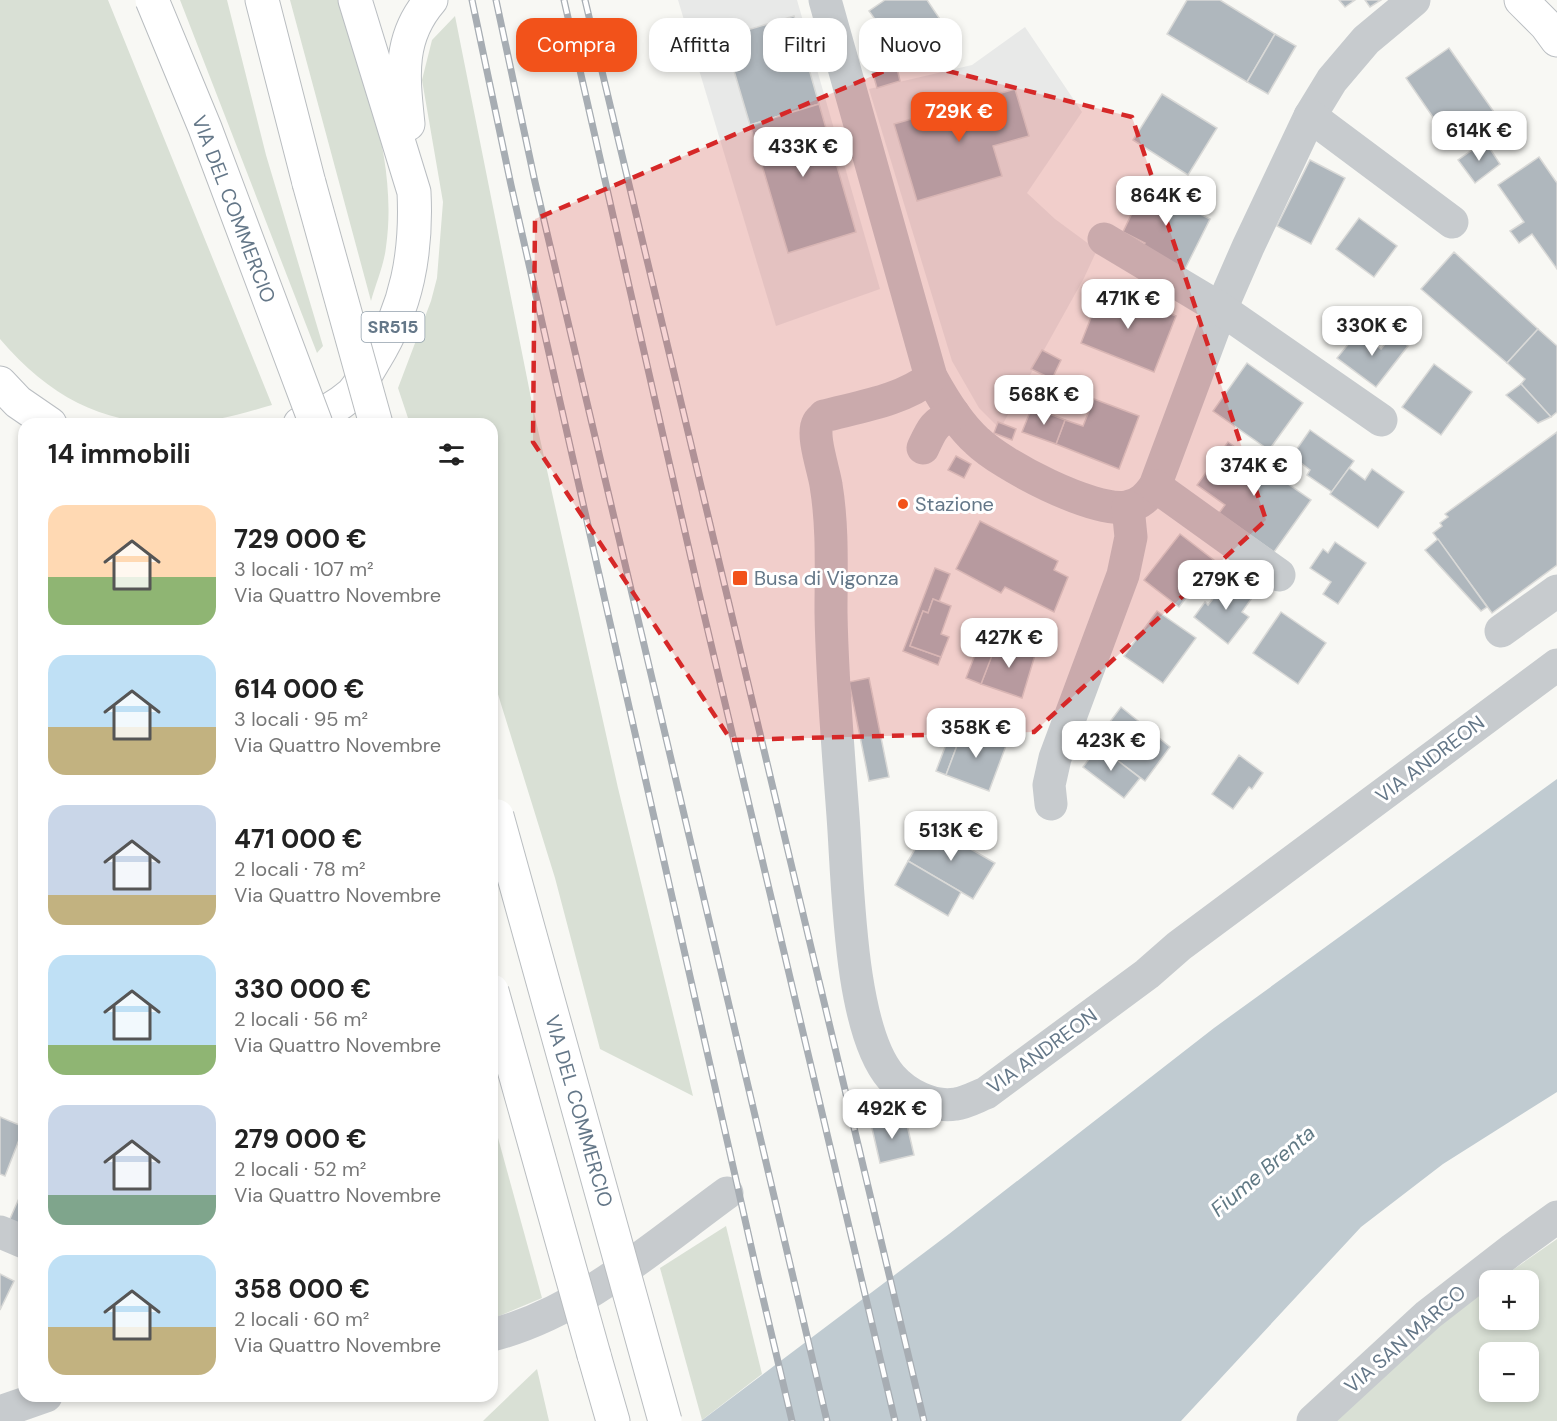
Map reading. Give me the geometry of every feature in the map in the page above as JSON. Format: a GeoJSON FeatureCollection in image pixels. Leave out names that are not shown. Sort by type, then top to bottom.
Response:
{"type":"FeatureCollection","features":[{"type":"Feature","properties":{"kind":"main road","name":"VIA DEL COMMERCIO"},"geometry":{"type":"LineString","coordinates":[[152,0],[205,128],[314,418]]}},
{"type":"Feature","properties":{"kind":"main road"},"geometry":{"type":"LineString","coordinates":[[262,0],[309,183],[374,418]]}},
{"type":"Feature","properties":{"kind":"main road","name":"SR515"},"geometry":{"type":"LineString","coordinates":[[355,0],[414,192]]}},
{"type":"Feature","properties":{"kind":"main road","name":"SR515"},"geometry":{"type":"LineString","coordinates":[[314,418],[352,394],[364,377],[390,335],[411,267],[415,218],[404,78],[410,35],[417,16],[431,0]]}},
{"type":"Feature","properties":{"kind":"main road"},"geometry":{"type":"LineString","coordinates":[[1521,0],[1547,22]]}},
{"type":"Feature","properties":{"kind":"main road"},"geometry":{"type":"LineString","coordinates":[[0,383],[18,402],[41,418]]}},
{"type":"Feature","properties":{"kind":"main road","name":"VIA DEL COMMERCIO"},"geometry":{"type":"LineString","coordinates":[[498,823],[665,1421]]}},
{"type":"Feature","properties":{"kind":"main road"},"geometry":{"type":"LineString","coordinates":[[498,1012],[612,1417]]}},
{"type":"Feature","properties":{"kind":"street"},"geometry":{"type":"LineString","coordinates":[[825,0],[932,377],[954,414],[976,441],[1016,469],[1106,508],[1128,507],[1141,502],[1155,486],[1221,309],[1310,116],[1332,80],[1366,40],[1414,0]]}},
{"type":"Feature","properties":{"kind":"street"},"geometry":{"type":"LineString","coordinates":[[1310,116],[1452,222]]}},
{"type":"Feature","properties":{"kind":"street"},"geometry":{"type":"LineString","coordinates":[[1104,239],[1221,309],[1381,420]]}},
{"type":"Feature","properties":{"kind":"street","name":"VIA ANDREON"},"geometry":{"type":"LineString","coordinates":[[932,377],[921,386],[906,393],[824,417],[817,424],[815,436],[834,488],[830,527],[836,718],[850,917],[860,999],[868,1030],[891,1077],[917,1097],[936,1104],[956,1104],[986,1093],[1147,974],[1179,946],[1557,665]]}},
{"type":"Feature","properties":{"kind":"street"},"geometry":{"type":"LineString","coordinates":[[923,448],[933,427],[940,420],[954,414]]}},
{"type":"Feature","properties":{"kind":"street"},"geometry":{"type":"LineString","coordinates":[[1155,486],[1280,575]]}},
{"type":"Feature","properties":{"kind":"street"},"geometry":{"type":"LineString","coordinates":[[1051,804],[1049,785],[1055,758],[1123,575],[1131,537],[1128,507]]}},
{"type":"Feature","properties":{"kind":"street"},"geometry":{"type":"LineString","coordinates":[[1501,631],[1557,591]]}},
{"type":"Feature","properties":{"kind":"street"},"geometry":{"type":"LineString","coordinates":[[498,1333],[567,1306],[614,1276],[727,1193]]}},
{"type":"Feature","properties":{"kind":"street","name":"VIA SAN MARCO"},"geometry":{"type":"LineString","coordinates":[[1313,1421],[1428,1315],[1557,1217]]}},
{"type":"Feature","properties":{"kind":"street"},"geometry":{"type":"LineString","coordinates":[[0,1233],[18,1240]]}},
{"type":"Feature","properties":{"kind":"street"},"geometry":{"type":"LineString","coordinates":[[0,1412],[29,1402]]}},
{"type":"Feature","properties":{"kind":"highlighted area"},"geometry":{"type":"Polygon","coordinates":[[[908,61],[1132,117],[1266,520],[1034,732],[731,740],[533,442],[535,219],[908,61]]]}},
{"type":"Feature","properties":{"kind":"shaded area"},"geometry":{"type":"Polygon","coordinates":[[[0,0],[108,0],[272,405],[225,418],[121,418],[97,411],[71,399],[47,384],[0,339],[0,0]]]}},
{"type":"Feature","properties":{"kind":"shaded area"},"geometry":{"type":"Polygon","coordinates":[[[180,0],[227,0],[266,155],[323,346],[317,353],[180,0]]]}},
{"type":"Feature","properties":{"kind":"shaded area"},"geometry":{"type":"Polygon","coordinates":[[[290,0],[339,0],[377,122],[387,184],[388,215],[385,254],[371,301],[290,0]]]}},
{"type":"Feature","properties":{"kind":"shaded area"},"geometry":{"type":"Polygon","coordinates":[[[678,0],[797,0],[802,18],[763,18],[763,72],[818,72],[880,289],[776,326],[700,72],[751,72],[751,18],[683,18],[678,0]]]}},
{"type":"Feature","properties":{"kind":"shaded area"},"geometry":{"type":"Polygon","coordinates":[[[455,16],[532,403],[618,788],[693,1096],[600,1049],[555,878],[498,694],[498,418],[408,418],[398,388],[431,301],[437,278],[443,202],[422,80],[432,40],[455,16]]]}},
{"type":"Feature","properties":{"kind":"shaded area"},"geometry":{"type":"Polygon","coordinates":[[[1025,27],[1082,112],[1027,193],[1055,219],[1097,250],[1084,278],[1000,429],[979,408],[952,361],[869,89],[942,72],[962,72],[962,67],[972,65],[1025,27]]]}},
{"type":"Feature","properties":{"kind":"shaded area"},"geometry":{"type":"Polygon","coordinates":[[[498,1138],[542,1298],[498,1316],[498,1138]]]}},
{"type":"Feature","properties":{"kind":"shaded area"},"geometry":{"type":"Polygon","coordinates":[[[726,1226],[762,1374],[702,1420],[660,1268],[726,1226]]]}},
{"type":"Feature","properties":{"kind":"shaded area"},"geometry":{"type":"Polygon","coordinates":[[[1557,1239],[1557,1421],[1335,1421],[1448,1316],[1479,1293],[1479,1330],[1539,1330],[1539,1270],[1513,1270],[1557,1239]]]}},
{"type":"Feature","properties":{"kind":"shaded area"},"geometry":{"type":"Polygon","coordinates":[[[537,1369],[549,1421],[483,1421],[486,1418],[537,1369]]]}},
{"type":"Feature","properties":{"kind":"water","name":"Fiume Brenta"},"geometry":{"type":"Polygon","coordinates":[[[1557,779],[1557,1092],[1443,1164],[1361,1227],[1181,1421],[701,1421],[949,1234],[1214,1028],[1557,779]]]}},
{"type":"Feature","properties":{"kind":"building"},"geometry":{"type":"Polygon","coordinates":[[[885,0],[927,0],[939,18],[874,18],[869,11],[885,0]]]}},
{"type":"Feature","properties":{"kind":"building"},"geometry":{"type":"Polygon","coordinates":[[[1187,0],[1220,0],[1275,34],[1247,82],[1167,34],[1187,0]]]}},
{"type":"Feature","properties":{"kind":"building"},"geometry":{"type":"Polygon","coordinates":[[[1339,0],[1355,0],[1345,7],[1339,0]]]}},
{"type":"Feature","properties":{"kind":"building"},"geometry":{"type":"Polygon","coordinates":[[[1365,0],[1381,0],[1370,7],[1365,0]]]}},
{"type":"Feature","properties":{"kind":"building"},"geometry":{"type":"Polygon","coordinates":[[[763,25],[763,72],[810,72],[819,104],[750,125],[734,72],[751,72],[751,29],[763,25]]]}},
{"type":"Feature","properties":{"kind":"building"},"geometry":{"type":"Polygon","coordinates":[[[1275,34],[1296,46],[1268,94],[1247,82],[1275,34]]]}},
{"type":"Feature","properties":{"kind":"building"},"geometry":{"type":"Polygon","coordinates":[[[1449,48],[1494,112],[1450,142],[1406,78],[1449,48]]]}},
{"type":"Feature","properties":{"kind":"building"},"geometry":{"type":"Polygon","coordinates":[[[873,72],[898,72],[900,81],[877,88],[873,72]]]}},
{"type":"Feature","properties":{"kind":"building"},"geometry":{"type":"Polygon","coordinates":[[[1015,89],[1029,136],[993,146],[1002,176],[917,201],[894,124],[1015,89]]]}},
{"type":"Feature","properties":{"kind":"building"},"geometry":{"type":"Polygon","coordinates":[[[1162,94],[1217,128],[1188,175],[1133,140],[1162,94]]]}},
{"type":"Feature","properties":{"kind":"building"},"geometry":{"type":"Polygon","coordinates":[[[819,104],[856,232],[788,253],[750,125],[819,104]]]}},
{"type":"Feature","properties":{"kind":"building"},"geometry":{"type":"Polygon","coordinates":[[[1485,141],[1500,164],[1475,183],[1458,160],[1485,141]]]}},
{"type":"Feature","properties":{"kind":"building"},"geometry":{"type":"Polygon","coordinates":[[[1539,157],[1557,183],[1557,269],[1532,234],[1519,243],[1510,231],[1524,222],[1498,185],[1539,157]]]}},
{"type":"Feature","properties":{"kind":"building"},"geometry":{"type":"Polygon","coordinates":[[[1310,160],[1345,178],[1311,244],[1277,226],[1310,160]]]}},
{"type":"Feature","properties":{"kind":"building"},"geometry":{"type":"Polygon","coordinates":[[[1145,186],[1210,219],[1185,269],[1143,247],[1145,243],[1123,232],[1145,186]]]}},
{"type":"Feature","properties":{"kind":"building"},"geometry":{"type":"Polygon","coordinates":[[[1359,218],[1397,246],[1374,277],[1336,249],[1359,218]]]}},
{"type":"Feature","properties":{"kind":"building"},"geometry":{"type":"Polygon","coordinates":[[[1454,252],[1538,329],[1507,363],[1421,289],[1454,252]]]}},
{"type":"Feature","properties":{"kind":"building"},"geometry":{"type":"Polygon","coordinates":[[[1103,287],[1176,316],[1154,372],[1081,343],[1103,287]]]}},
{"type":"Feature","properties":{"kind":"building"},"geometry":{"type":"Polygon","coordinates":[[[1538,329],[1557,346],[1557,412],[1551,417],[1521,384],[1525,379],[1507,363],[1538,329]]]}},
{"type":"Feature","properties":{"kind":"building"},"geometry":{"type":"Polygon","coordinates":[[[1358,332],[1381,349],[1393,334],[1408,346],[1376,387],[1337,358],[1358,332]]]}},
{"type":"Feature","properties":{"kind":"building"},"geometry":{"type":"Polygon","coordinates":[[[1042,350],[1061,360],[1052,379],[1031,369],[1042,350]]]}},
{"type":"Feature","properties":{"kind":"building"},"geometry":{"type":"Polygon","coordinates":[[[1247,363],[1303,403],[1269,450],[1213,411],[1247,363]]]}},
{"type":"Feature","properties":{"kind":"building"},"geometry":{"type":"Polygon","coordinates":[[[1434,364],[1472,392],[1441,435],[1402,407],[1434,364]]]}},
{"type":"Feature","properties":{"kind":"building"},"geometry":{"type":"Polygon","coordinates":[[[1521,384],[1551,417],[1538,423],[1506,395],[1521,384]]]}},
{"type":"Feature","properties":{"kind":"building"},"geometry":{"type":"Polygon","coordinates":[[[1094,399],[1139,416],[1119,469],[1056,444],[1065,420],[1083,426],[1094,399]]]}},
{"type":"Feature","properties":{"kind":"building"},"geometry":{"type":"Polygon","coordinates":[[[1032,407],[1065,420],[1056,444],[1022,432],[1032,407]]]}},
{"type":"Feature","properties":{"kind":"building"},"geometry":{"type":"Polygon","coordinates":[[[998,422],[1016,429],[1012,440],[994,433],[998,422]]]}},
{"type":"Feature","properties":{"kind":"building"},"geometry":{"type":"Polygon","coordinates":[[[1310,430],[1354,461],[1332,492],[1307,475],[1310,470],[1292,456],[1310,430]]]}},
{"type":"Feature","properties":{"kind":"building"},"geometry":{"type":"Polygon","coordinates":[[[1557,432],[1557,565],[1492,613],[1433,533],[1448,517],[1445,514],[1557,432]]]}},
{"type":"Feature","properties":{"kind":"building"},"geometry":{"type":"Polygon","coordinates":[[[1228,442],[1311,500],[1274,552],[1219,513],[1225,505],[1197,485],[1228,442]]]}},
{"type":"Feature","properties":{"kind":"building"},"geometry":{"type":"Polygon","coordinates":[[[956,456],[971,464],[964,478],[948,470],[956,456]]]}},
{"type":"Feature","properties":{"kind":"building"},"geometry":{"type":"Polygon","coordinates":[[[1349,468],[1365,480],[1372,469],[1404,492],[1378,528],[1330,494],[1349,468]]]}},
{"type":"Feature","properties":{"kind":"building"},"geometry":{"type":"Polygon","coordinates":[[[980,521],[1058,561],[1054,570],[1068,577],[1054,612],[1005,587],[1001,593],[956,569],[980,521]]]}},
{"type":"Feature","properties":{"kind":"building"},"geometry":{"type":"Polygon","coordinates":[[[1180,534],[1215,561],[1179,607],[1144,580],[1180,534]]]}},
{"type":"Feature","properties":{"kind":"building"},"geometry":{"type":"Polygon","coordinates":[[[1438,539],[1487,607],[1481,611],[1425,550],[1438,539]]]}},
{"type":"Feature","properties":{"kind":"building"},"geometry":{"type":"Polygon","coordinates":[[[1335,542],[1366,563],[1338,604],[1323,594],[1331,582],[1310,568],[1323,549],[1328,553],[1335,542]]]}},
{"type":"Feature","properties":{"kind":"building"},"geometry":{"type":"Polygon","coordinates":[[[935,568],[950,574],[939,602],[933,599],[928,613],[923,611],[910,646],[941,657],[938,665],[903,651],[935,568]]]}},
{"type":"Feature","properties":{"kind":"building"},"geometry":{"type":"Polygon","coordinates":[[[1230,577],[1254,595],[1242,612],[1249,617],[1228,644],[1194,617],[1205,602],[1208,605],[1230,577]]]}},
{"type":"Feature","properties":{"kind":"building"},"geometry":{"type":"Polygon","coordinates":[[[933,599],[951,606],[941,634],[949,637],[941,657],[910,646],[923,611],[928,613],[933,599]]]}},
{"type":"Feature","properties":{"kind":"building"},"geometry":{"type":"Polygon","coordinates":[[[1157,611],[1196,638],[1163,683],[1124,656],[1157,611]]]}},
{"type":"Feature","properties":{"kind":"building"},"geometry":{"type":"Polygon","coordinates":[[[1281,612],[1326,643],[1298,684],[1253,653],[1281,612]]]}},
{"type":"Feature","properties":{"kind":"building"},"geometry":{"type":"Polygon","coordinates":[[[998,639],[1035,655],[1022,698],[981,684],[998,639]]]}},
{"type":"Feature","properties":{"kind":"building"},"geometry":{"type":"Polygon","coordinates":[[[978,647],[993,653],[981,684],[966,678],[978,647]]]}},
{"type":"Feature","properties":{"kind":"building"},"geometry":{"type":"Polygon","coordinates":[[[869,678],[889,777],[869,781],[849,682],[869,678]]]}},
{"type":"Feature","properties":{"kind":"building"},"geometry":{"type":"Polygon","coordinates":[[[1121,707],[1170,747],[1145,781],[1094,743],[1121,707]]]}},
{"type":"Feature","properties":{"kind":"building"},"geometry":{"type":"Polygon","coordinates":[[[959,710],[994,723],[989,737],[964,727],[946,775],[936,771],[959,710]]]}},
{"type":"Feature","properties":{"kind":"building"},"geometry":{"type":"Polygon","coordinates":[[[964,727],[1007,743],[989,791],[946,775],[964,727]]]}},
{"type":"Feature","properties":{"kind":"building"},"geometry":{"type":"Polygon","coordinates":[[[1099,746],[1140,778],[1124,798],[1083,767],[1099,746]]]}},
{"type":"Feature","properties":{"kind":"building"},"geometry":{"type":"Polygon","coordinates":[[[1239,755],[1263,773],[1233,809],[1212,794],[1239,755]]]}},
{"type":"Feature","properties":{"kind":"building"},"geometry":{"type":"Polygon","coordinates":[[[929,825],[995,863],[973,899],[908,861],[929,825]]]}},
{"type":"Feature","properties":{"kind":"building"},"geometry":{"type":"Polygon","coordinates":[[[908,861],[961,892],[948,916],[895,885],[908,861]]]}},
{"type":"Feature","properties":{"kind":"building"},"geometry":{"type":"Polygon","coordinates":[[[905,1116],[914,1155],[880,1163],[871,1124],[905,1116]]]}},
{"type":"Feature","properties":{"kind":"building"},"geometry":{"type":"Polygon","coordinates":[[[0,1117],[18,1124],[18,1142],[5,1176],[0,1174],[0,1117]]]}},
{"type":"Feature","properties":{"kind":"building"},"geometry":{"type":"Polygon","coordinates":[[[18,1201],[18,1224],[9,1221],[18,1201]]]}},
{"type":"Feature","properties":{"kind":"building"},"geometry":{"type":"Polygon","coordinates":[[[0,1274],[14,1281],[0,1310],[0,1274]]]}},
{"type":"Feature","properties":{"kind":"railway"},"geometry":{"type":"LineString","coordinates":[[472,0],[511,185],[792,1421]]}},
{"type":"Feature","properties":{"kind":"railway"},"geometry":{"type":"LineString","coordinates":[[496,0],[535,182],[827,1421]]}},
{"type":"Feature","properties":{"kind":"railway"},"geometry":{"type":"LineString","coordinates":[[564,0],[698,589],[895,1421]]}},
{"type":"Feature","properties":{"kind":"railway"},"geometry":{"type":"LineString","coordinates":[[585,0],[924,1421]]}},
{"type":"Feature","properties":{"kind":"place","name":"Stazione"},"geometry":{"type":"Point","coordinates":[903,504]}},
{"type":"Feature","properties":{"kind":"place","name":"Busa di Vigonza"},"geometry":{"type":"Point","coordinates":[740,578]}}]}
